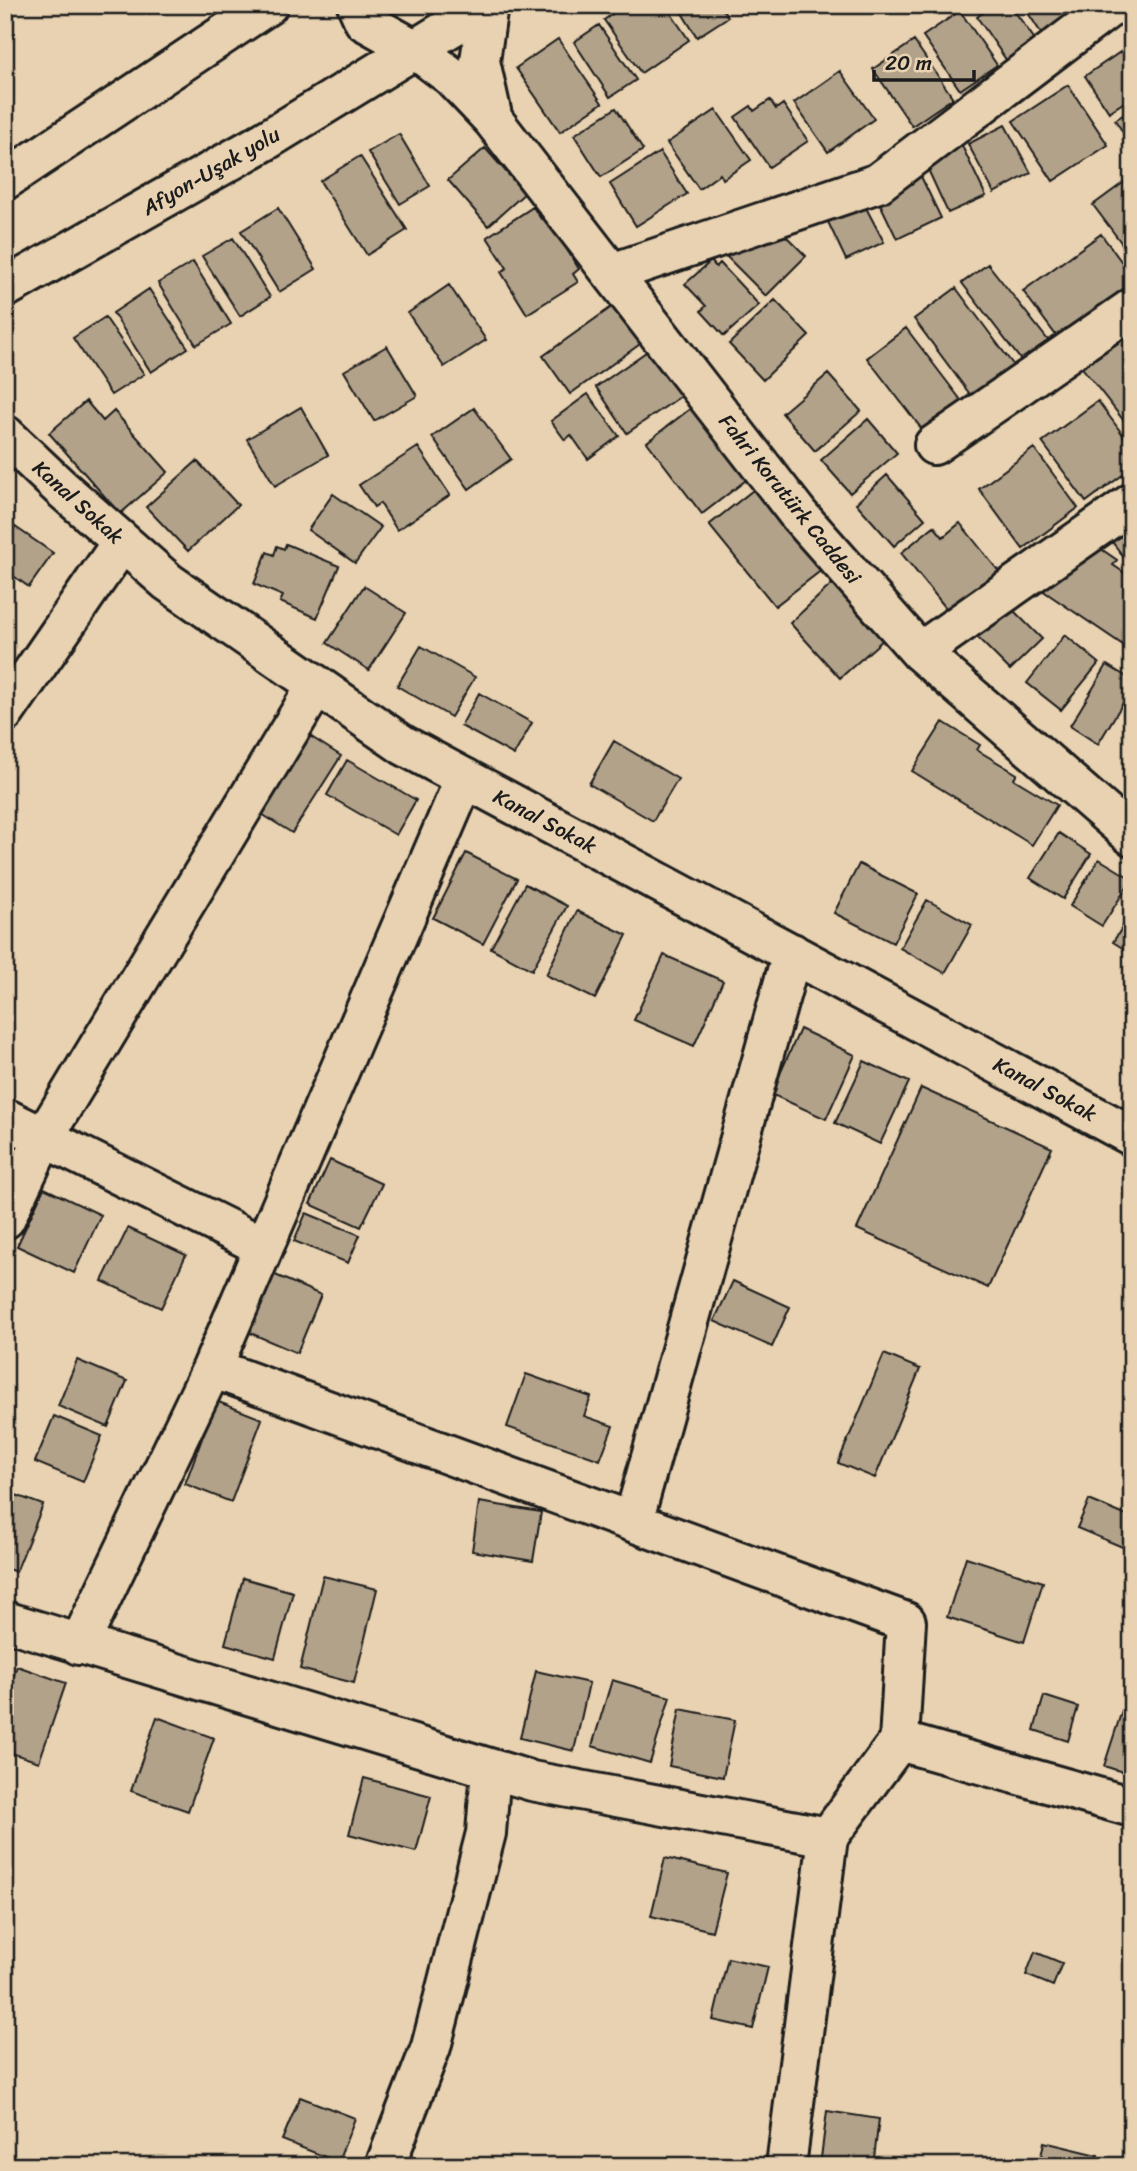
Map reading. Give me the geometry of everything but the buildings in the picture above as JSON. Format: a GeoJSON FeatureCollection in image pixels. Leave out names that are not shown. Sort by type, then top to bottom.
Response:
{"type":"FeatureCollection","features":[{"type":"Feature","properties":{"kind":"main road"},"geometry":{"type":"LineString","coordinates":[[5,180],[268,5]]}},
{"type":"Feature","properties":{"kind":"main road","name":"Fahri Korutürk Caddesi"},"geometry":{"type":"LineString","coordinates":[[357,5],[364,21],[416,50],[452,77],[493,120],[797,514],[920,652],[1132,836]]}},
{"type":"Feature","properties":{"kind":"main road"},"geometry":{"type":"LineString","coordinates":[[488,5],[480,61],[493,120]]}},
{"type":"Feature","properties":{"kind":"main road","name":"Afyon-Uşak yolu"},"geometry":{"type":"LineString","coordinates":[[5,288],[253,147],[488,5]]}},
{"type":"Feature","properties":{"kind":"main road"},"geometry":{"type":"LineString","coordinates":[[612,274],[878,183],[1113,5]]}},
{"type":"Feature","properties":{"kind":"main road"},"geometry":{"type":"LineString","coordinates":[[934,445],[1132,308]]}},
{"type":"Feature","properties":{"kind":"main road","name":"Kanal Sokak"},"geometry":{"type":"LineString","coordinates":[[5,435],[168,582],[403,745],[1132,1136]]}},
{"type":"Feature","properties":{"kind":"main road"},"geometry":{"type":"LineString","coordinates":[[920,652],[1132,503]]}},
{"type":"Feature","properties":{"kind":"main road"},"geometry":{"type":"LineString","coordinates":[[5,712],[122,542]]}},
{"type":"Feature","properties":{"kind":"main road"},"geometry":{"type":"LineString","coordinates":[[5,1219],[44,1137],[317,685]]}},
{"type":"Feature","properties":{"kind":"main road"},"geometry":{"type":"LineString","coordinates":[[79,1645],[212,1368],[465,778]]}},
{"type":"Feature","properties":{"kind":"main road"},"geometry":{"type":"LineString","coordinates":[[633,1522],[792,953]]}},
{"type":"Feature","properties":{"kind":"main road"},"geometry":{"type":"LineString","coordinates":[[5,1118],[264,1247]]}},
{"type":"Feature","properties":{"kind":"main road"},"geometry":{"type":"LineString","coordinates":[[212,1368],[906,1622],[899,1741],[828,1837],[786,2166]]}},
{"type":"Feature","properties":{"kind":"main road"},"geometry":{"type":"LineString","coordinates":[[5,1621],[532,1781],[828,1837]]}},
{"type":"Feature","properties":{"kind":"main road"},"geometry":{"type":"LineString","coordinates":[[899,1741],[1132,1807]]}},
{"type":"Feature","properties":{"kind":"main road"},"geometry":{"type":"LineString","coordinates":[[385,2166],[430,2047],[486,1833],[491,1769]]}}]}
